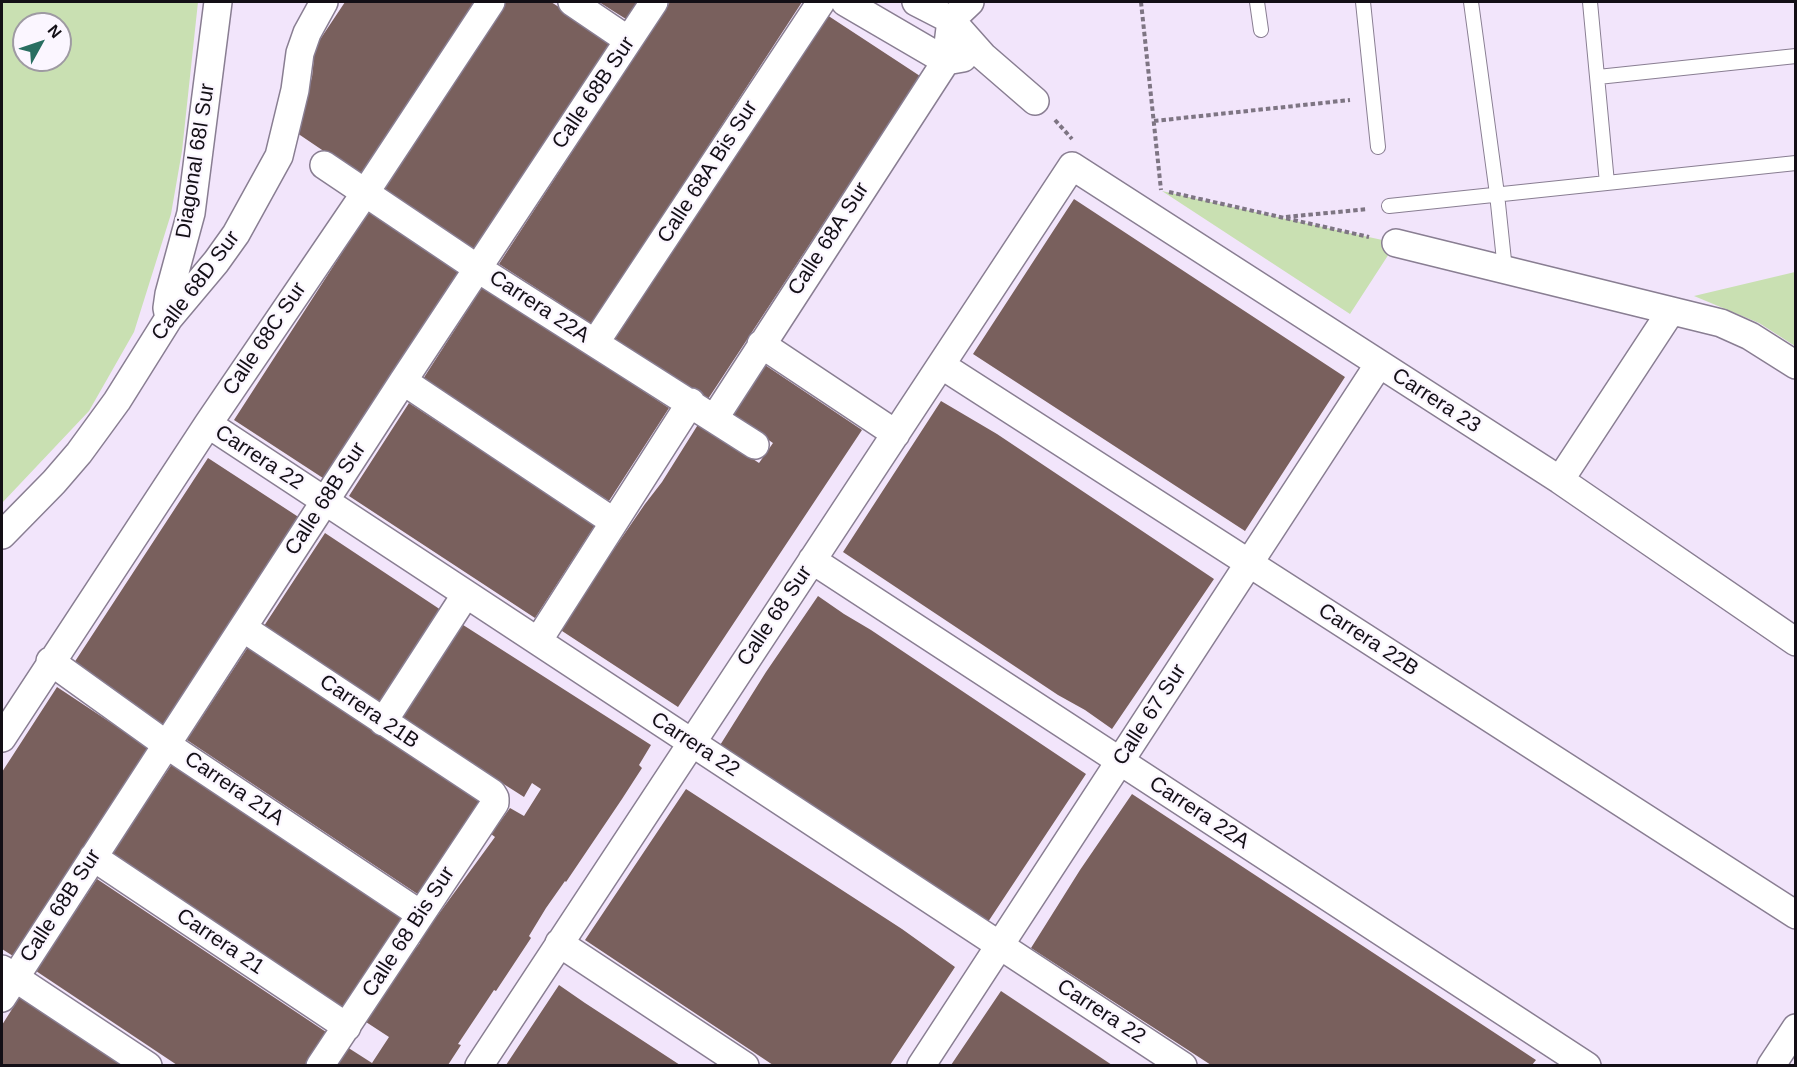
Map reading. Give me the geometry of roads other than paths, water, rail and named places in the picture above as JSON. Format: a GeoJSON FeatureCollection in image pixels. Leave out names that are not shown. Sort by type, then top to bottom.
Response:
{"type":"FeatureCollection","features":[{"type":"Feature","properties":{"kind":"street","name":"Diagonal 68I Sur"},"geometry":{"type":"LineString","coordinates":[[169,318],[167,308],[169,294],[191,213],[218,2]]}},
{"type":"Feature","properties":{"kind":"street","name":"Calle 68D Sur"},"geometry":{"type":"LineString","coordinates":[[2,535],[79,453],[117,401],[169,318],[216,262],[236,234],[279,156],[295,90],[300,54],[307,33],[324,2]]}},
{"type":"Feature","properties":{"kind":"street","name":"Calle 68C Sur"},"geometry":{"type":"LineString","coordinates":[[2,738],[50,661],[491,2]]}},
{"type":"Feature","properties":{"kind":"street"},"geometry":{"type":"LineString","coordinates":[[572,2],[628,40]]}},
{"type":"Feature","properties":{"kind":"street","name":"Calle 68B Sur"},"geometry":{"type":"LineString","coordinates":[[6,982],[93,857],[477,268],[654,2]]}},
{"type":"Feature","properties":{"kind":"street","name":"Calle 68A Bis Sur"},"geometry":{"type":"LineString","coordinates":[[596,343],[820,2]]}},
{"type":"Feature","properties":{"kind":"street"},"geometry":{"type":"LineString","coordinates":[[845,2],[946,61],[983,56]]}},
{"type":"Feature","properties":{"kind":"street"},"geometry":{"type":"LineString","coordinates":[[916,2],[951,20],[983,56],[1035,101]]}},
{"type":"Feature","properties":{"kind":"street"},"geometry":{"type":"LineString","coordinates":[[946,61],[951,20],[970,2]]}},
{"type":"Feature","properties":{"kind":"street","name":"Calle 68A Sur"},"geometry":{"type":"LineString","coordinates":[[714,418],[946,61]]}},
{"type":"Feature","properties":{"kind":"street","name":"Carrera 22A"},"geometry":{"type":"LineString","coordinates":[[324,165],[477,268],[691,402],[755,445]]}},
{"type":"Feature","properties":{"kind":"street","name":"Carrera 23"},"geometry":{"type":"LineString","coordinates":[[1072,166],[1560,480],[1796,642]]}},
{"type":"Feature","properties":{"kind":"street","name":"Calle 68 Sur"},"geometry":{"type":"LineString","coordinates":[[479,1065],[1072,166]]}},
{"type":"Feature","properties":{"kind":"street"},"geometry":{"type":"LineString","coordinates":[[1396,243],[1721,323],[1750,336],[1796,365]]}},
{"type":"Feature","properties":{"kind":"street"},"geometry":{"type":"LineString","coordinates":[[1560,480],[1671,311]]}},
{"type":"Feature","properties":{"kind":"street"},"geometry":{"type":"LineString","coordinates":[[761,344],[896,434]]}},
{"type":"Feature","properties":{"kind":"street","name":"Calle 67 Sur"},"geometry":{"type":"LineString","coordinates":[[921,1065],[1379,364]]}},
{"type":"Feature","properties":{"kind":"street","name":"Carrera 22B"},"geometry":{"type":"LineString","coordinates":[[941,365],[1796,915]]}},
{"type":"Feature","properties":{"kind":"street"},"geometry":{"type":"LineString","coordinates":[[403,381],[614,522]]}},
{"type":"Feature","properties":{"kind":"street"},"geometry":{"type":"LineString","coordinates":[[538,641],[691,402]]}},
{"type":"Feature","properties":{"kind":"street","name":"Carrera 22"},"geometry":{"type":"LineString","coordinates":[[208,424],[1183,1065]]}},
{"type":"Feature","properties":{"kind":"street","name":"Carrera 22A"},"geometry":{"type":"LineString","coordinates":[[812,560],[1587,1065]]}},
{"type":"Feature","properties":{"kind":"street"},"geometry":{"type":"LineString","coordinates":[[383,722],[466,594]]}},
{"type":"Feature","properties":{"kind":"street","name":"Carrera 21B"},"geometry":{"type":"LineString","coordinates":[[243,628],[492,793],[495,798]]}},
{"type":"Feature","properties":{"kind":"street","name":"Carrera 21A"},"geometry":{"type":"LineString","coordinates":[[50,661],[167,745],[420,914]]}},
{"type":"Feature","properties":{"kind":"street","name":"Calle 68 Bis Sur"},"geometry":{"type":"LineString","coordinates":[[320,1065],[495,803],[495,798]]}},
{"type":"Feature","properties":{"kind":"street","name":"Carrera 21"},"geometry":{"type":"LineString","coordinates":[[93,857],[347,1027]]}},
{"type":"Feature","properties":{"kind":"street"},"geometry":{"type":"LineString","coordinates":[[559,943],[745,1065]]}},
{"type":"Feature","properties":{"kind":"street"},"geometry":{"type":"LineString","coordinates":[[6,982],[148,1065]]}},
{"type":"Feature","properties":{"kind":"street"},"geometry":{"type":"LineString","coordinates":[[1771,1065],[1796,1028]]}},
{"type":"Feature","properties":{"kind":"lane"},"geometry":{"type":"LineString","coordinates":[[1257,2],[1261,30]]}},
{"type":"Feature","properties":{"kind":"lane"},"geometry":{"type":"LineString","coordinates":[[1363,2],[1378,147]]}},
{"type":"Feature","properties":{"kind":"lane"},"geometry":{"type":"LineString","coordinates":[[1472,2],[1497,194],[1504,270]]}},
{"type":"Feature","properties":{"kind":"lane"},"geometry":{"type":"LineString","coordinates":[[1590,2],[1607,183]]}},
{"type":"Feature","properties":{"kind":"lane"},"geometry":{"type":"LineString","coordinates":[[1598,77],[1796,56]]}},
{"type":"Feature","properties":{"kind":"lane"},"geometry":{"type":"LineString","coordinates":[[1389,206],[1796,163]]}}]}
